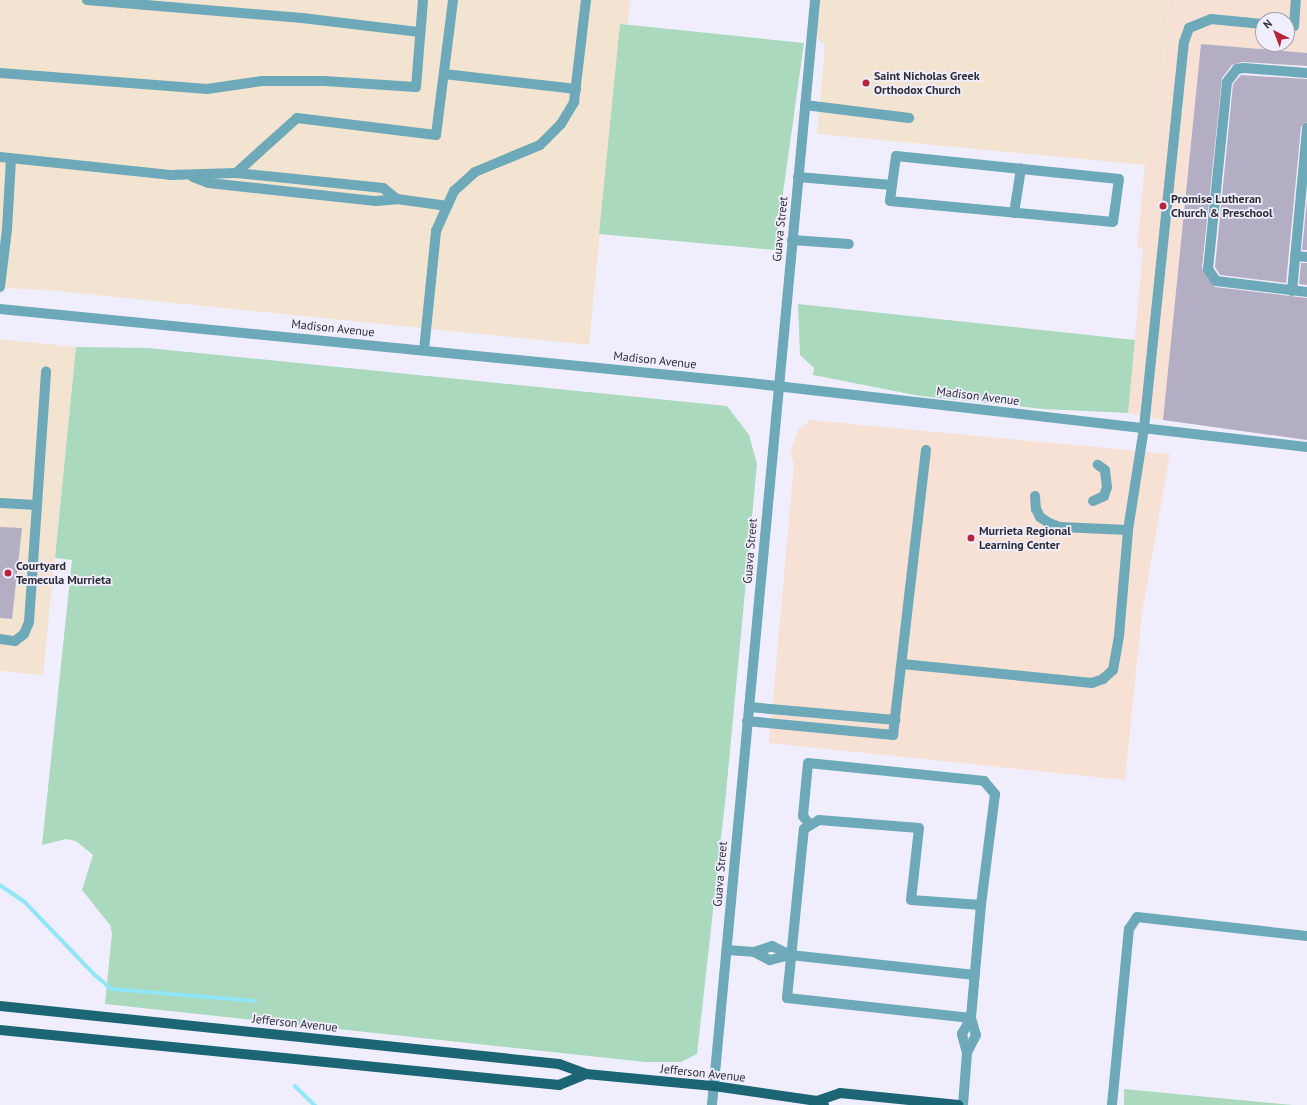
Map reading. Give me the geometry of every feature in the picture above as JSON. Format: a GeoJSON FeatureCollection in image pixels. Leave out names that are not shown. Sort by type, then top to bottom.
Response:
{"type":"FeatureCollection","features":[{"type":"Feature","properties":{"kind":"main road","name":"Jefferson Avenue"},"geometry":{"type":"LineString","coordinates":[[0,1006],[559,1064],[586,1074],[714,1086],[821,1103],[840,1093],[958,1105]]}},
{"type":"Feature","properties":{"kind":"main road","name":"Jefferson Avenue"},"geometry":{"type":"LineString","coordinates":[[0,1030],[559,1085],[586,1074]]}},
{"type":"Feature","properties":{"kind":"street"},"geometry":{"type":"LineString","coordinates":[[87,0],[302,18],[420,32]]}},
{"type":"Feature","properties":{"kind":"street"},"geometry":{"type":"LineString","coordinates":[[0,73],[207,88],[262,81],[316,81],[416,87],[423,0]]}},
{"type":"Feature","properties":{"kind":"street"},"geometry":{"type":"LineString","coordinates":[[236,174],[297,118],[436,135],[453,0]]}},
{"type":"Feature","properties":{"kind":"street"},"geometry":{"type":"LineString","coordinates":[[424,350],[436,231],[454,191],[476,172],[540,145],[561,124],[574,102],[586,0]]}},
{"type":"Feature","properties":{"kind":"street","name":"Guava Street"},"geometry":{"type":"LineString","coordinates":[[712,1105],[815,0]]}},
{"type":"Feature","properties":{"kind":"street"},"geometry":{"type":"LineString","coordinates":[[1295,13],[1296,0]]}},
{"type":"Feature","properties":{"kind":"street"},"geometry":{"type":"LineString","coordinates":[[902,664],[1092,683],[1102,679],[1113,670],[1119,636],[1128,530],[1144,428],[1184,42],[1189,28],[1211,19],[1255,23]]}},
{"type":"Feature","properties":{"kind":"street"},"geometry":{"type":"LineString","coordinates":[[1307,73],[1244,68],[1236,70],[1227,82],[1208,269],[1216,281],[1307,292]]}},
{"type":"Feature","properties":{"kind":"street"},"geometry":{"type":"LineString","coordinates":[[444,74],[576,89]]}},
{"type":"Feature","properties":{"kind":"street"},"geometry":{"type":"LineString","coordinates":[[805,105],[909,118]]}},
{"type":"Feature","properties":{"kind":"street"},"geometry":{"type":"LineString","coordinates":[[1292,291],[1307,128]]}},
{"type":"Feature","properties":{"kind":"street"},"geometry":{"type":"LineString","coordinates":[[896,156],[1119,180],[1113,222],[890,201],[892,185],[896,156]]}},
{"type":"Feature","properties":{"kind":"street"},"geometry":{"type":"LineString","coordinates":[[0,157],[189,176],[236,174],[383,188],[397,198]]}},
{"type":"Feature","properties":{"kind":"street"},"geometry":{"type":"LineString","coordinates":[[0,287],[7,229],[11,159]]}},
{"type":"Feature","properties":{"kind":"street"},"geometry":{"type":"LineString","coordinates":[[1014,213],[1020,169]]}},
{"type":"Feature","properties":{"kind":"street"},"geometry":{"type":"LineString","coordinates":[[189,176],[216,184],[376,201],[397,198],[448,206]]}},
{"type":"Feature","properties":{"kind":"street"},"geometry":{"type":"LineString","coordinates":[[798,177],[892,185]]}},
{"type":"Feature","properties":{"kind":"street"},"geometry":{"type":"LineString","coordinates":[[792,240],[849,244]]}},
{"type":"Feature","properties":{"kind":"street"},"geometry":{"type":"LineString","coordinates":[[1295,256],[1307,258]]}},
{"type":"Feature","properties":{"kind":"street","name":"Madison Avenue"},"geometry":{"type":"LineString","coordinates":[[0,309],[778,386],[1307,447]]}},
{"type":"Feature","properties":{"kind":"street"},"geometry":{"type":"LineString","coordinates":[[0,639],[15,641],[24,634],[29,622],[46,372]]}},
{"type":"Feature","properties":{"kind":"street"},"geometry":{"type":"LineString","coordinates":[[747,721],[893,735],[926,450]]}},
{"type":"Feature","properties":{"kind":"street"},"geometry":{"type":"LineString","coordinates":[[1093,501],[1104,496],[1107,487],[1105,470],[1098,465]]}},
{"type":"Feature","properties":{"kind":"street"},"geometry":{"type":"LineString","coordinates":[[1035,496],[1036,509],[1040,517],[1049,523],[1060,527],[1128,530]]}},
{"type":"Feature","properties":{"kind":"street"},"geometry":{"type":"LineString","coordinates":[[0,503],[37,505]]}},
{"type":"Feature","properties":{"kind":"street"},"geometry":{"type":"LineString","coordinates":[[749,707],[895,720]]}},
{"type":"Feature","properties":{"kind":"street"},"geometry":{"type":"LineString","coordinates":[[810,825],[804,816],[808,763],[984,781],[995,794],[981,905],[971,1018],[976,1035],[966,1053],[963,1105]]}},
{"type":"Feature","properties":{"kind":"street"},"geometry":{"type":"LineString","coordinates":[[971,1018],[787,998],[790,955],[804,829],[818,820],[919,828],[911,900],[981,905]]}},
{"type":"Feature","properties":{"kind":"street"},"geometry":{"type":"LineString","coordinates":[[1112,1105],[1129,929],[1137,917],[1307,936]]}},
{"type":"Feature","properties":{"kind":"street"},"geometry":{"type":"LineString","coordinates":[[726,950],[754,952],[770,960],[790,955],[975,975]]}},
{"type":"Feature","properties":{"kind":"shaded area"},"geometry":{"type":"Polygon","coordinates":[[[0,0],[630,0],[628,24],[620,24],[589,345],[47,290],[0,288],[0,0]]]}},
{"type":"Feature","properties":{"kind":"shaded area"},"geometry":{"type":"Polygon","coordinates":[[[820,0],[1169,0],[1162,77],[1157,77],[1145,165],[817,134],[825,45],[818,39],[817,32],[820,0]]]}},
{"type":"Feature","properties":{"kind":"shaded area","name":"Promise Lutheran Church & Preschool"},"geometry":{"type":"Polygon","coordinates":[[[1169,0],[1307,0],[1307,53],[1295,52],[1295,12],[1255,12],[1255,49],[1201,44],[1163,420],[1128,413],[1143,249],[1137,248],[1145,165],[1157,76],[1162,77],[1169,0]]]}},
{"type":"Feature","properties":{"kind":"shaded area"},"geometry":{"type":"Polygon","coordinates":[[[0,339],[76,347],[43,675],[0,671],[0,339]]]}},
{"type":"Feature","properties":{"kind":"shaded area","name":"Murrieta Regional Learning Center"},"geometry":{"type":"Polygon","coordinates":[[[810,420],[1170,454],[1142,613],[1125,780],[769,743],[794,464],[790,454],[798,430],[810,420]]]}},
{"type":"Feature","properties":{"kind":"green space"},"geometry":{"type":"Polygon","coordinates":[[[620,24],[804,43],[775,250],[599,234],[620,24]]]}},
{"type":"Feature","properties":{"kind":"green space"},"geometry":{"type":"Polygon","coordinates":[[[798,304],[1135,340],[1128,413],[1044,409],[920,396],[813,375],[814,368],[800,355],[798,304]]]}},
{"type":"Feature","properties":{"kind":"green space"},"geometry":{"type":"Polygon","coordinates":[[[76,347],[148,348],[727,406],[749,435],[757,464],[726,793],[697,1054],[681,1062],[645,1062],[105,1004],[112,933],[110,925],[82,890],[93,855],[76,841],[66,839],[42,845],[72,560],[55,558],[76,347]]]}},
{"type":"Feature","properties":{"kind":"green space"},"geometry":{"type":"Polygon","coordinates":[[[1124,1089],[1271,1103],[1293,1105],[1124,1105],[1124,1089]]]}},
{"type":"Feature","properties":{"kind":"building"},"geometry":{"type":"Polygon","coordinates":[[[1201,44],[1255,49],[1255,52],[1307,53],[1307,66],[1243,62],[1232,65],[1222,78],[1202,268],[1215,287],[1307,298],[1307,440],[1163,420],[1201,44]]]}},
{"type":"Feature","properties":{"kind":"building"},"geometry":{"type":"Polygon","coordinates":[[[1241,75],[1307,79],[1307,122],[1301,127],[1286,283],[1220,275],[1215,267],[1233,84],[1241,75]]]}},
{"type":"Feature","properties":{"kind":"building"},"geometry":{"type":"Polygon","coordinates":[[[1307,199],[1307,250],[1302,250],[1307,199]]]}},
{"type":"Feature","properties":{"kind":"building"},"geometry":{"type":"Polygon","coordinates":[[[1301,263],[1307,263],[1307,285],[1299,284],[1301,263]]]}},
{"type":"Feature","properties":{"kind":"building","name":"Courtyard Temecula Murrieta"},"geometry":{"type":"Polygon","coordinates":[[[0,527],[22,528],[12,619],[0,618],[0,527]]]}},
{"type":"Feature","properties":{"kind":"waterway"},"geometry":{"type":"LineString","coordinates":[[0,885],[25,902],[94,974],[112,989],[255,1001]]}},
{"type":"Feature","properties":{"kind":"waterway"},"geometry":{"type":"LineString","coordinates":[[295,1086],[315,1105]]}},
{"type":"Feature","properties":{"kind":"place","name":"Saint Nicholas Greek Orthodox Church"},"geometry":{"type":"Point","coordinates":[866,83]}},
{"type":"Feature","properties":{"kind":"place","name":"Promise Lutheran Church & Preschool"},"geometry":{"type":"Point","coordinates":[1163,206]}},
{"type":"Feature","properties":{"kind":"place","name":"Murrieta Regional Learning Center"},"geometry":{"type":"Point","coordinates":[971,538]}},
{"type":"Feature","properties":{"kind":"place","name":"Courtyard Temecula Murrieta"},"geometry":{"type":"Point","coordinates":[8,573]}}]}
